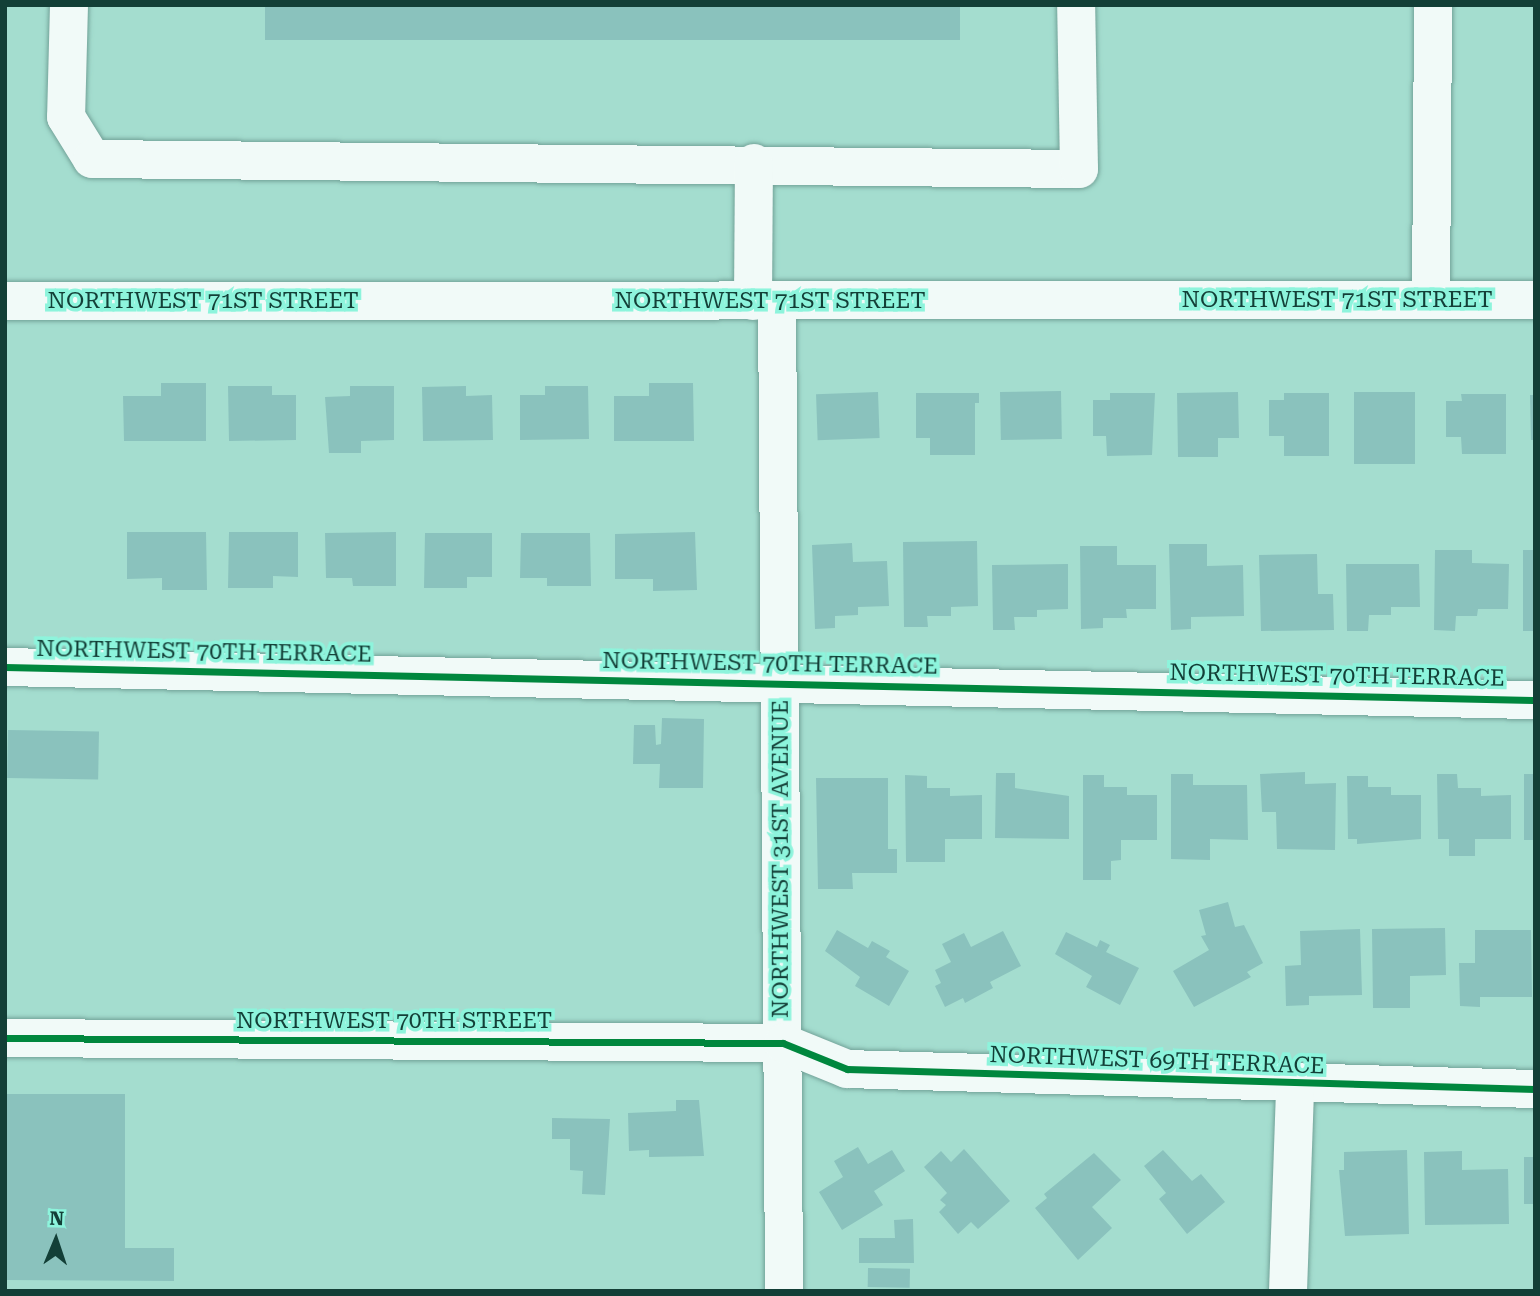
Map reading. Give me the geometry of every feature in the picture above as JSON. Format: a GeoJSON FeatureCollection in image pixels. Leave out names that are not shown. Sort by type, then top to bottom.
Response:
{"type":"FeatureCollection","features":[{"type":"Feature","properties":{"kind":"street"},"geometry":{"type":"LineString","coordinates":[[69,5],[66,117],[92,159],[754,163],[1079,169],[1076,5]]}},
{"type":"Feature","properties":{"kind":"street"},"geometry":{"type":"LineString","coordinates":[[1431,300],[1433,5]]}},
{"type":"Feature","properties":{"kind":"street","name":"NORTHWEST 31ST AVENUE"},"geometry":{"type":"LineString","coordinates":[[754,163],[765,301],[780,683],[784,1291]]}},
{"type":"Feature","properties":{"kind":"street","name":"NORTHWEST 71ST STREET"},"geometry":{"type":"LineString","coordinates":[[5,301],[1535,300]]}},
{"type":"Feature","properties":{"kind":"street","name":"NORTHWEST 70TH TERRACE"},"geometry":{"type":"LineString","coordinates":[[5,667],[1535,700]]}},
{"type":"Feature","properties":{"kind":"street","name":"NORTHWEST 70TH STREET"},"geometry":{"type":"LineString","coordinates":[[5,1038],[783,1043]]}},
{"type":"Feature","properties":{"kind":"street","name":"NORTHWEST 69TH TERRACE"},"geometry":{"type":"LineString","coordinates":[[783,1043],[847,1069],[1295,1086],[1535,1089]]}},
{"type":"Feature","properties":{"kind":"street"},"geometry":{"type":"LineString","coordinates":[[1288,1291],[1295,1086]]}},
{"type":"Feature","properties":{"kind":"building"},"geometry":{"type":"Polygon","coordinates":[[[265,5],[960,5],[960,40],[265,40],[265,5]]]}},
{"type":"Feature","properties":{"kind":"building"},"geometry":{"type":"Polygon","coordinates":[[[161,383],[206,383],[206,441],[124,441],[123,396],[161,396],[161,383]]]}},
{"type":"Feature","properties":{"kind":"building"},"geometry":{"type":"Polygon","coordinates":[[[649,383],[693,383],[694,441],[614,441],[614,396],[649,396],[649,383]]]}},
{"type":"Feature","properties":{"kind":"building"},"geometry":{"type":"Polygon","coordinates":[[[228,386],[272,386],[272,395],[296,395],[296,440],[229,441],[228,386]]]}},
{"type":"Feature","properties":{"kind":"building"},"geometry":{"type":"Polygon","coordinates":[[[350,386],[394,386],[394,440],[361,441],[361,453],[329,453],[325,397],[350,396],[350,386]]]}},
{"type":"Feature","properties":{"kind":"building"},"geometry":{"type":"Polygon","coordinates":[[[466,386],[466,396],[492,395],[493,440],[423,441],[422,387],[466,386]]]}},
{"type":"Feature","properties":{"kind":"building"},"geometry":{"type":"Polygon","coordinates":[[[545,386],[588,386],[589,439],[520,440],[520,395],[545,395],[545,386]]]}},
{"type":"Feature","properties":{"kind":"building"},"geometry":{"type":"Polygon","coordinates":[[[1061,391],[1062,439],[1001,440],[1000,392],[1061,391]]]}},
{"type":"Feature","properties":{"kind":"building"},"geometry":{"type":"Polygon","coordinates":[[[878,392],[880,438],[818,440],[816,394],[878,392]]]}},
{"type":"Feature","properties":{"kind":"building"},"geometry":{"type":"Polygon","coordinates":[[[1238,392],[1239,438],[1218,438],[1218,457],[1178,457],[1177,393],[1238,392]]]}},
{"type":"Feature","properties":{"kind":"building"},"geometry":{"type":"Polygon","coordinates":[[[1354,392],[1415,392],[1415,464],[1354,464],[1354,392]]]}},
{"type":"Feature","properties":{"kind":"building"},"geometry":{"type":"Polygon","coordinates":[[[916,393],[979,393],[979,403],[975,403],[975,455],[930,455],[930,438],[916,438],[916,393]]]}},
{"type":"Feature","properties":{"kind":"building"},"geometry":{"type":"Polygon","coordinates":[[[1110,393],[1155,393],[1152,455],[1107,456],[1106,436],[1093,436],[1093,400],[1110,400],[1110,393]]]}},
{"type":"Feature","properties":{"kind":"building"},"geometry":{"type":"Polygon","coordinates":[[[1284,393],[1329,393],[1329,456],[1284,456],[1284,436],[1269,436],[1269,400],[1284,400],[1284,393]]]}},
{"type":"Feature","properties":{"kind":"building"},"geometry":{"type":"Polygon","coordinates":[[[1461,394],[1506,394],[1506,454],[1462,454],[1461,437],[1446,437],[1446,401],[1462,401],[1461,394]]]}},
{"type":"Feature","properties":{"kind":"building"},"geometry":{"type":"Polygon","coordinates":[[[1530,395],[1535,395],[1535,440],[1531,440],[1530,395]]]}},
{"type":"Feature","properties":{"kind":"building"},"geometry":{"type":"Polygon","coordinates":[[[127,532],[206,532],[207,590],[162,590],[162,578],[127,579],[127,532]]]}},
{"type":"Feature","properties":{"kind":"building"},"geometry":{"type":"Polygon","coordinates":[[[229,532],[298,532],[298,577],[273,576],[273,588],[228,588],[229,532]]]}},
{"type":"Feature","properties":{"kind":"building"},"geometry":{"type":"Polygon","coordinates":[[[396,532],[396,586],[353,586],[352,578],[326,578],[325,533],[396,532]]]}},
{"type":"Feature","properties":{"kind":"building"},"geometry":{"type":"Polygon","coordinates":[[[695,532],[697,590],[653,591],[653,579],[615,579],[615,534],[695,532]]]}},
{"type":"Feature","properties":{"kind":"building"},"geometry":{"type":"Polygon","coordinates":[[[425,533],[492,533],[492,577],[467,577],[467,588],[424,588],[425,533]]]}},
{"type":"Feature","properties":{"kind":"building"},"geometry":{"type":"Polygon","coordinates":[[[521,533],[590,533],[591,586],[547,586],[547,578],[520,578],[521,533]]]}},
{"type":"Feature","properties":{"kind":"building"},"geometry":{"type":"Polygon","coordinates":[[[977,541],[978,606],[951,607],[951,616],[927,616],[928,627],[904,627],[903,542],[977,541]]]}},
{"type":"Feature","properties":{"kind":"building"},"geometry":{"type":"Polygon","coordinates":[[[852,543],[853,562],[887,561],[889,606],[858,607],[858,615],[835,616],[835,628],[815,629],[812,545],[852,543]]]}},
{"type":"Feature","properties":{"kind":"building"},"geometry":{"type":"Polygon","coordinates":[[[1169,544],[1207,544],[1207,566],[1243,565],[1244,616],[1191,617],[1191,629],[1171,630],[1169,544]]]}},
{"type":"Feature","properties":{"kind":"building"},"geometry":{"type":"Polygon","coordinates":[[[1080,546],[1117,546],[1117,565],[1156,565],[1156,609],[1126,609],[1127,618],[1103,618],[1103,628],[1081,629],[1080,546]]]}},
{"type":"Feature","properties":{"kind":"building"},"geometry":{"type":"Polygon","coordinates":[[[1435,550],[1472,550],[1472,563],[1509,564],[1508,609],[1478,609],[1477,616],[1456,616],[1455,631],[1434,630],[1435,550]]]}},
{"type":"Feature","properties":{"kind":"building"},"geometry":{"type":"Polygon","coordinates":[[[1523,550],[1535,550],[1535,631],[1523,631],[1523,550]]]}},
{"type":"Feature","properties":{"kind":"building"},"geometry":{"type":"Polygon","coordinates":[[[1317,554],[1318,594],[1333,594],[1334,630],[1261,631],[1259,555],[1317,554]]]}},
{"type":"Feature","properties":{"kind":"building"},"geometry":{"type":"Polygon","coordinates":[[[1068,564],[1068,609],[1037,610],[1037,617],[1014,617],[1015,630],[993,630],[992,565],[1068,564]]]}},
{"type":"Feature","properties":{"kind":"building"},"geometry":{"type":"Polygon","coordinates":[[[1346,564],[1419,564],[1420,607],[1391,607],[1391,615],[1369,615],[1368,631],[1347,631],[1346,564]]]}},
{"type":"Feature","properties":{"kind":"building"},"geometry":{"type":"Polygon","coordinates":[[[662,718],[704,719],[703,788],[659,788],[660,764],[633,764],[634,725],[655,725],[656,745],[661,744],[662,718]]]}},
{"type":"Feature","properties":{"kind":"building"},"geometry":{"type":"Polygon","coordinates":[[[8,730],[99,732],[98,780],[7,778],[8,730]]]}},
{"type":"Feature","properties":{"kind":"building"},"geometry":{"type":"Polygon","coordinates":[[[1305,772],[1305,784],[1336,783],[1335,850],[1277,849],[1276,812],[1262,812],[1260,774],[1305,772]]]}},
{"type":"Feature","properties":{"kind":"building"},"geometry":{"type":"Polygon","coordinates":[[[996,773],[1015,773],[1015,788],[1069,796],[1069,839],[995,838],[996,773]]]}},
{"type":"Feature","properties":{"kind":"building"},"geometry":{"type":"Polygon","coordinates":[[[1171,774],[1193,774],[1193,785],[1247,785],[1248,840],[1210,839],[1210,860],[1171,859],[1171,774]]]}},
{"type":"Feature","properties":{"kind":"building"},"geometry":{"type":"Polygon","coordinates":[[[1437,774],[1457,774],[1458,788],[1481,788],[1481,796],[1511,795],[1511,839],[1475,839],[1475,856],[1449,856],[1449,839],[1438,839],[1437,774]]]}},
{"type":"Feature","properties":{"kind":"building"},"geometry":{"type":"Polygon","coordinates":[[[1524,774],[1535,774],[1535,840],[1524,840],[1524,774]]]}},
{"type":"Feature","properties":{"kind":"building"},"geometry":{"type":"Polygon","coordinates":[[[905,775],[927,776],[927,788],[950,788],[950,796],[982,795],[982,839],[945,839],[945,862],[906,862],[905,775]]]}},
{"type":"Feature","properties":{"kind":"building"},"geometry":{"type":"Polygon","coordinates":[[[1083,775],[1104,775],[1104,787],[1127,787],[1127,795],[1157,795],[1157,840],[1121,840],[1121,860],[1111,861],[1111,880],[1083,880],[1083,775]]]}},
{"type":"Feature","properties":{"kind":"building"},"geometry":{"type":"Polygon","coordinates":[[[1347,776],[1368,776],[1368,787],[1391,787],[1391,795],[1421,795],[1421,839],[1357,844],[1357,839],[1348,839],[1347,776]]]}},
{"type":"Feature","properties":{"kind":"building"},"geometry":{"type":"Polygon","coordinates":[[[816,778],[888,778],[888,849],[897,849],[897,873],[852,873],[853,889],[818,889],[816,778]]]}},
{"type":"Feature","properties":{"kind":"building"},"geometry":{"type":"Polygon","coordinates":[[[1228,902],[1235,927],[1244,925],[1263,963],[1247,972],[1251,977],[1194,1007],[1173,971],[1209,950],[1201,936],[1206,935],[1199,910],[1228,902]]]}},
{"type":"Feature","properties":{"kind":"building"},"geometry":{"type":"Polygon","coordinates":[[[1445,928],[1446,975],[1410,976],[1410,1008],[1373,1008],[1372,929],[1445,928]]]}},
{"type":"Feature","properties":{"kind":"building"},"geometry":{"type":"Polygon","coordinates":[[[1360,929],[1362,995],[1309,996],[1309,1005],[1286,1006],[1285,966],[1301,965],[1300,931],[1360,929]]]}},
{"type":"Feature","properties":{"kind":"building"},"geometry":{"type":"Polygon","coordinates":[[[837,930],[868,948],[872,941],[890,951],[886,957],[909,971],[889,1006],[855,986],[860,977],[825,951],[837,930]]]}},
{"type":"Feature","properties":{"kind":"building"},"geometry":{"type":"Polygon","coordinates":[[[1475,930],[1531,930],[1532,997],[1480,997],[1480,1007],[1460,1006],[1459,963],[1475,963],[1475,930]]]}},
{"type":"Feature","properties":{"kind":"building"},"geometry":{"type":"Polygon","coordinates":[[[1003,931],[1021,966],[990,982],[993,988],[965,1003],[963,998],[945,1007],[935,986],[941,983],[935,970],[951,962],[942,944],[964,933],[971,947],[1003,931]]]}},
{"type":"Feature","properties":{"kind":"building"},"geometry":{"type":"Polygon","coordinates":[[[1066,932],[1097,947],[1100,940],[1110,945],[1106,952],[1139,968],[1120,1005],[1086,987],[1092,976],[1055,954],[1066,932]]]}},
{"type":"Feature","properties":{"kind":"building"},"geometry":{"type":"Polygon","coordinates":[[[5,1094],[125,1094],[125,1248],[174,1248],[174,1281],[5,1280],[5,1094]]]}},
{"type":"Feature","properties":{"kind":"building"},"geometry":{"type":"Polygon","coordinates":[[[676,1100],[699,1100],[704,1156],[649,1157],[649,1150],[629,1151],[628,1113],[676,1111],[676,1100]]]}},
{"type":"Feature","properties":{"kind":"building"},"geometry":{"type":"Polygon","coordinates":[[[552,1118],[610,1119],[605,1195],[582,1194],[583,1171],[570,1170],[570,1139],[552,1139],[552,1118]]]}},
{"type":"Feature","properties":{"kind":"building"},"geometry":{"type":"Polygon","coordinates":[[[858,1147],[868,1164],[892,1150],[905,1171],[874,1191],[883,1205],[842,1230],[819,1192],[843,1177],[834,1161],[858,1147]]]}},
{"type":"Feature","properties":{"kind":"building"},"geometry":{"type":"Polygon","coordinates":[[[964,1149],[1010,1201],[978,1229],[971,1222],[958,1234],[939,1212],[946,1205],[940,1200],[947,1193],[924,1167],[941,1151],[951,1162],[964,1149]]]}},
{"type":"Feature","properties":{"kind":"building"},"geometry":{"type":"Polygon","coordinates":[[[1163,1150],[1192,1181],[1201,1174],[1225,1202],[1187,1234],[1159,1199],[1166,1193],[1144,1166],[1163,1150]]]}},
{"type":"Feature","properties":{"kind":"building"},"geometry":{"type":"Polygon","coordinates":[[[1407,1150],[1409,1234],[1345,1236],[1339,1170],[1344,1170],[1344,1152],[1407,1150]]]}},
{"type":"Feature","properties":{"kind":"building"},"geometry":{"type":"Polygon","coordinates":[[[1462,1151],[1462,1170],[1508,1169],[1509,1224],[1425,1225],[1424,1152],[1462,1151]]]}},
{"type":"Feature","properties":{"kind":"building"},"geometry":{"type":"Polygon","coordinates":[[[1094,1153],[1121,1180],[1092,1207],[1112,1228],[1078,1260],[1035,1208],[1047,1198],[1044,1194],[1094,1153]]]}},
{"type":"Feature","properties":{"kind":"building"},"geometry":{"type":"Polygon","coordinates":[[[1524,1157],[1535,1157],[1535,1204],[1524,1204],[1524,1157]]]}},
{"type":"Feature","properties":{"kind":"building"},"geometry":{"type":"Polygon","coordinates":[[[913,1219],[914,1263],[859,1263],[859,1238],[895,1238],[894,1220],[913,1219]]]}},
{"type":"Feature","properties":{"kind":"building"},"geometry":{"type":"Polygon","coordinates":[[[868,1268],[910,1269],[910,1288],[868,1287],[868,1268]]]}},
{"type":"Feature","properties":{"kind":"cycle path"},"geometry":{"type":"LineString","coordinates":[[5,667],[1535,700]]}},
{"type":"Feature","properties":{"kind":"cycle path"},"geometry":{"type":"LineString","coordinates":[[5,1038],[783,1043],[847,1069],[1535,1089]]}}]}
